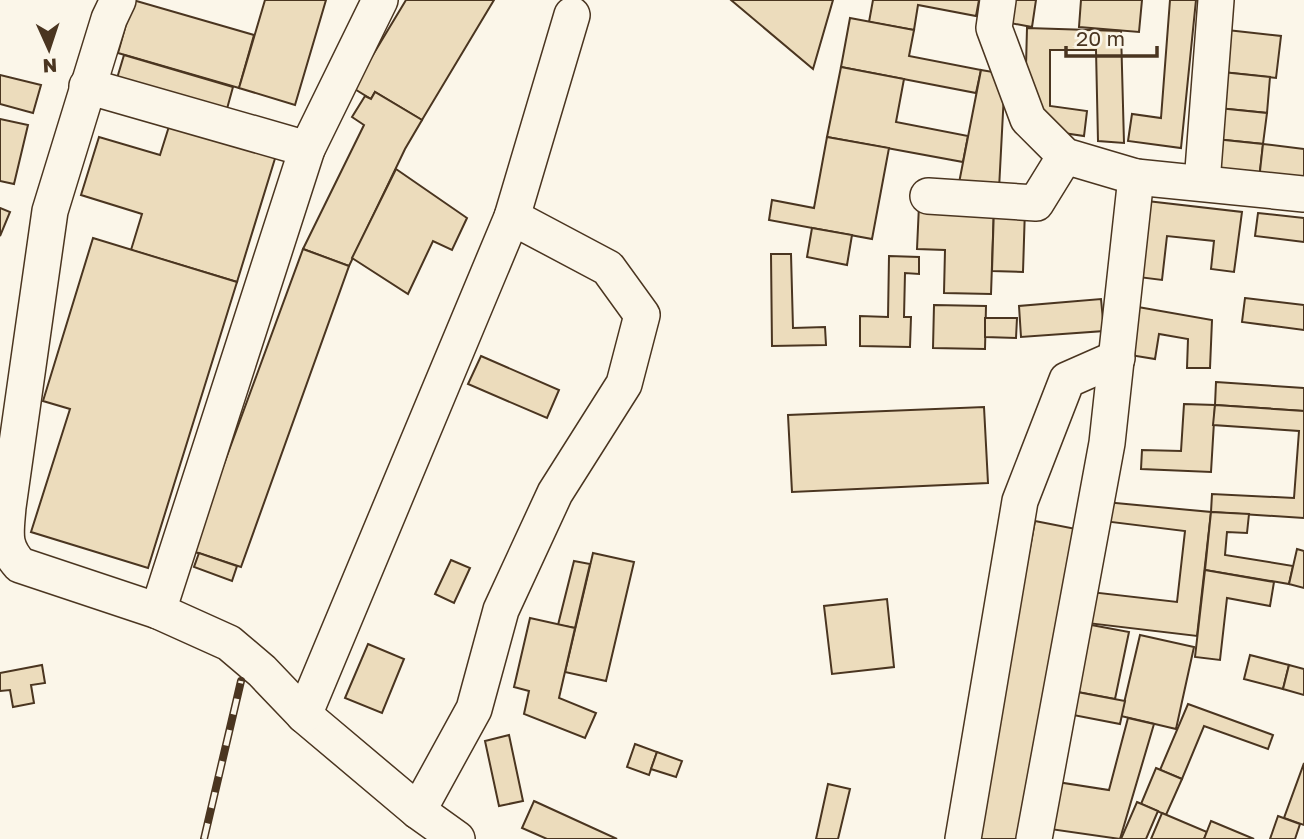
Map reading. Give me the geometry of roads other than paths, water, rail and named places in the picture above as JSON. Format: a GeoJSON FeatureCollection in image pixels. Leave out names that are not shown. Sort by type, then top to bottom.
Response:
{"type":"FeatureCollection","features":[{"type":"Feature","properties":{"kind":"street"},"geometry":{"type":"LineString","coordinates":[[118,0],[109,19],[50,211],[8,507],[6,539],[9,552],[20,565],[158,611],[229,643],[262,671],[303,715],[418,811],[457,839]]}},
{"type":"Feature","properties":{"kind":"street"},"geometry":{"type":"LineString","coordinates":[[158,611],[307,149],[380,0]]}},
{"type":"Feature","properties":{"kind":"street"},"geometry":{"type":"LineString","coordinates":[[998,0],[994,28],[1028,119],[1065,156],[1136,177],[1304,194]]}},
{"type":"Feature","properties":{"kind":"street"},"geometry":{"type":"LineString","coordinates":[[1202,183],[1216,0]]}},
{"type":"Feature","properties":{"kind":"street"},"geometry":{"type":"LineString","coordinates":[[303,715],[512,216],[572,15]]}},
{"type":"Feature","properties":{"kind":"street"},"geometry":{"type":"LineString","coordinates":[[88,86],[307,149]]}},
{"type":"Feature","properties":{"kind":"street"},"geometry":{"type":"LineString","coordinates":[[928,196],[1037,203],[1065,156]]}},
{"type":"Feature","properties":{"kind":"street"},"geometry":{"type":"LineString","coordinates":[[1034,839],[1107,443],[1136,177]]}},
{"type":"Feature","properties":{"kind":"street"},"geometry":{"type":"LineString","coordinates":[[418,811],[474,709],[501,610],[555,493],[624,384],[642,315],[608,268],[512,216]]}},
{"type":"Feature","properties":{"kind":"street"},"geometry":{"type":"LineString","coordinates":[[963,839],[1020,501],[1067,380],[1116,358]]}},
{"type":"Feature","properties":{"kind":"railway"},"geometry":{"type":"LineString","coordinates":[[204,839],[241,681]]}}]}
